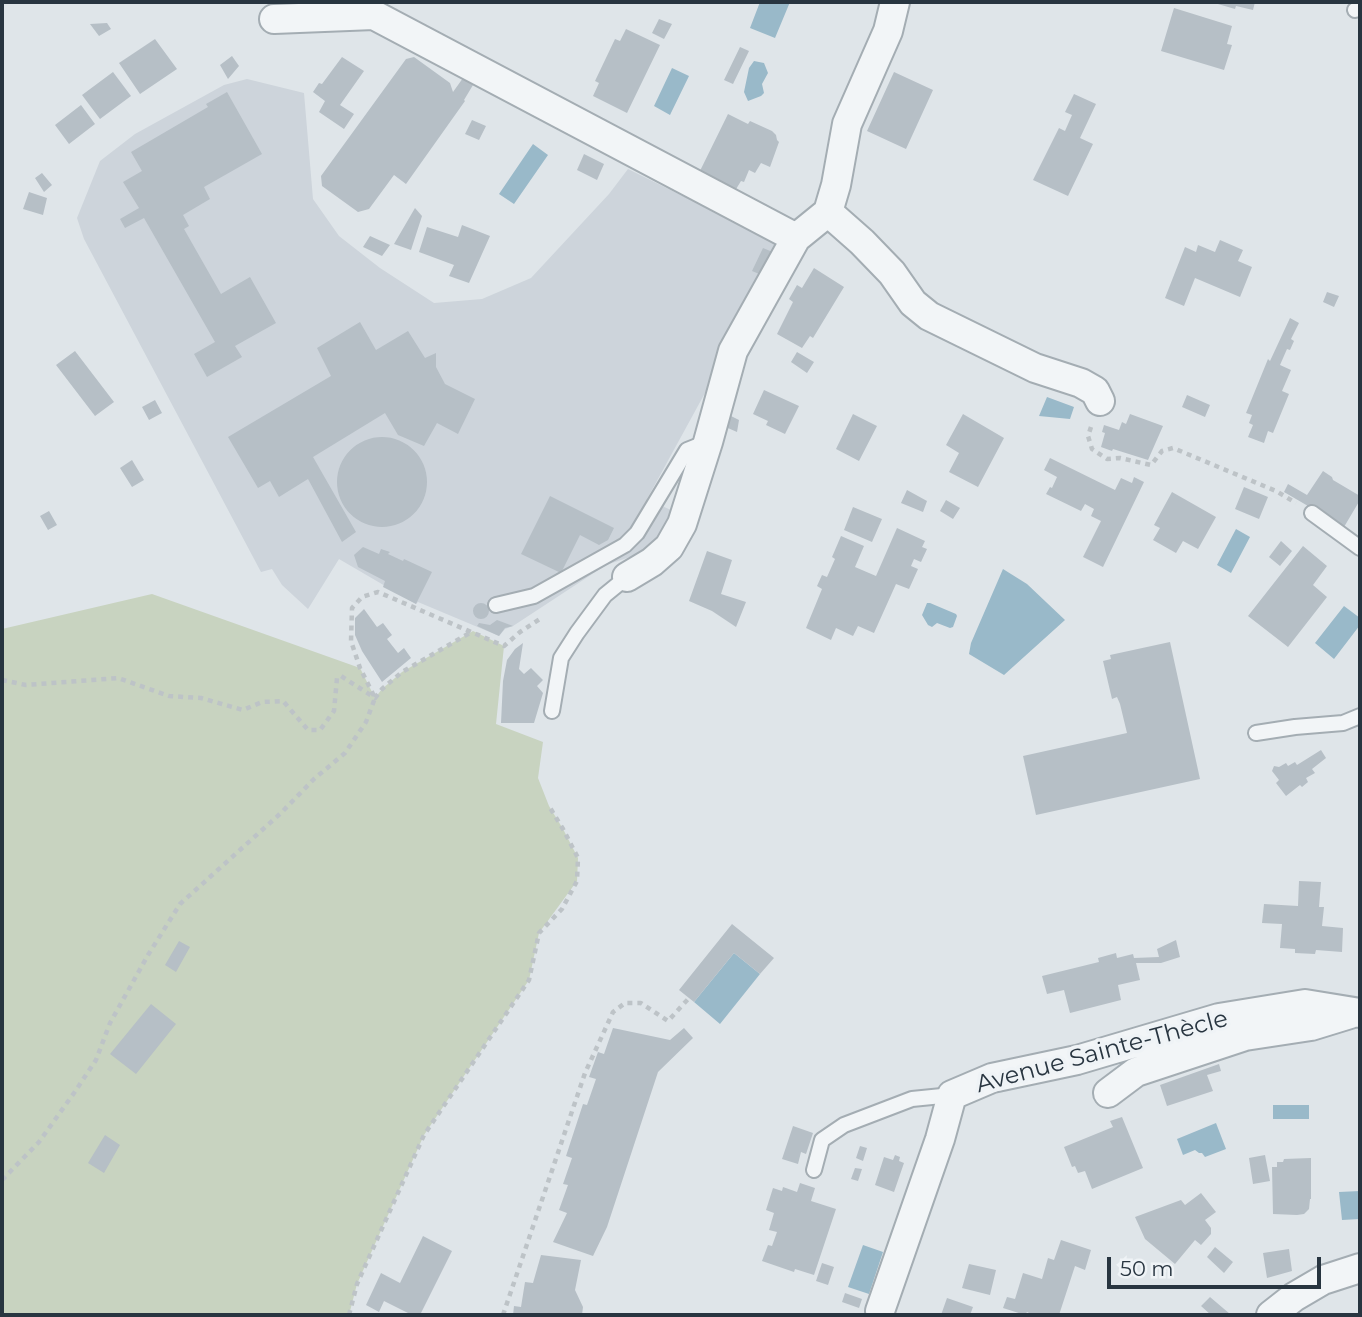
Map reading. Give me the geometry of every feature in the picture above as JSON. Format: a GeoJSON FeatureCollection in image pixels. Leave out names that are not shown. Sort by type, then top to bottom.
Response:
{"type":"FeatureCollection","features":[{"type":"Feature","properties":{"kind":"street"},"geometry":{"type":"LineString","coordinates":[[627,577],[653,562],[668,547],[682,524],[733,351],[796,238],[828,212],[836,185],[847,124],[888,31],[895,2]]}},
{"type":"Feature","properties":{"kind":"street"},"geometry":{"type":"LineString","coordinates":[[274,19],[374,15],[796,238]]}},
{"type":"Feature","properties":{"kind":"street"},"geometry":{"type":"LineString","coordinates":[[828,212],[862,242],[892,273],[913,303],[929,316],[1035,368],[1082,383],[1095,391],[1100,401]]}},
{"type":"Feature","properties":{"kind":"street","name":"Avenue Sainte-Thècle"},"geometry":{"type":"LineString","coordinates":[[879,1313],[940,1139],[952,1095],[992,1078],[1077,1060],[1219,1018],[1306,1004],[1357,1013]]}},
{"type":"Feature","properties":{"kind":"street","name":"Avenue Sainte-Thècle"},"geometry":{"type":"LineString","coordinates":[[1108,1093],[1136,1072],[1245,1036],[1311,1026],[1357,1013]]}},
{"type":"Feature","properties":{"kind":"street"},"geometry":{"type":"LineString","coordinates":[[1271,1315],[1323,1279],[1360,1268]]}},
{"type":"Feature","properties":{"kind":"lane"},"geometry":{"type":"LineString","coordinates":[[496,605],[534,596],[625,544],[637,533],[687,450],[708,442]]}},
{"type":"Feature","properties":{"kind":"lane"},"geometry":{"type":"LineString","coordinates":[[1312,513],[1360,548]]}},
{"type":"Feature","properties":{"kind":"lane"},"geometry":{"type":"LineString","coordinates":[[552,711],[561,659],[605,595],[627,577]]}},
{"type":"Feature","properties":{"kind":"lane"},"geometry":{"type":"LineString","coordinates":[[1256,733],[1343,723],[1360,716]]}},
{"type":"Feature","properties":{"kind":"lane"},"geometry":{"type":"LineString","coordinates":[[814,1170],[822,1140],[844,1125],[912,1099],[952,1095]]}},
{"type":"Feature","properties":{"kind":"path"},"geometry":{"type":"LineString","coordinates":[[1100,401],[1088,436],[1092,449],[1107,460],[1120,458],[1151,465],[1163,451],[1173,449],[1276,491],[1312,513]]}},
{"type":"Feature","properties":{"kind":"path"},"geometry":{"type":"LineString","coordinates":[[375,698],[360,668],[351,641],[352,608],[362,597],[378,592],[504,646],[554,610]]}},
{"type":"Feature","properties":{"kind":"path"},"geometry":{"type":"LineString","coordinates":[[2,1180],[38,1142],[96,1060],[110,1023],[180,904],[345,753],[366,722],[375,698],[382,689],[401,672],[473,632]]}},
{"type":"Feature","properties":{"kind":"path"},"geometry":{"type":"LineString","coordinates":[[2,680],[26,685],[118,678],[169,696],[201,698],[243,710],[262,702],[283,701],[308,730],[320,730],[334,711],[337,678],[341,676],[375,698]]}},
{"type":"Feature","properties":{"kind":"path"},"geometry":{"type":"LineString","coordinates":[[349,1315],[357,1284],[424,1135],[529,980],[539,933],[562,909],[577,881],[578,858],[549,806]]}},
{"type":"Feature","properties":{"kind":"path"},"geometry":{"type":"LineString","coordinates":[[503,1315],[585,1073],[613,1012],[625,1003],[641,1003],[668,1021],[689,998]]}},
{"type":"Feature","properties":{"kind":"shaded area"},"geometry":{"type":"Polygon","coordinates":[[[247,79],[304,93],[313,199],[339,236],[380,268],[434,303],[482,299],[531,278],[609,194],[628,169],[778,243],[705,393],[647,499],[673,511],[663,533],[642,553],[606,565],[505,629],[499,636],[418,602],[416,604],[339,559],[308,609],[282,585],[272,569],[261,572],[84,239],[77,218],[100,161],[135,134],[224,85],[247,79]]]}},
{"type":"Feature","properties":{"kind":"green space"},"geometry":{"type":"Polygon","coordinates":[[[152,594],[360,668],[375,698],[402,672],[473,631],[504,646],[496,724],[543,742],[538,778],[549,806],[578,858],[577,881],[539,933],[529,980],[424,1135],[357,1284],[349,1315],[2,1315],[2,629],[152,594]]]}},
{"type":"Feature","properties":{"kind":"water"},"geometry":{"type":"Polygon","coordinates":[[[760,2],[790,2],[775,38],[750,28],[760,2]]]}},
{"type":"Feature","properties":{"kind":"water"},"geometry":{"type":"Polygon","coordinates":[[[754,61],[764,63],[768,73],[762,84],[764,93],[748,101],[744,92],[749,68],[754,61]]]}},
{"type":"Feature","properties":{"kind":"water"},"geometry":{"type":"Polygon","coordinates":[[[672,68],[689,76],[670,115],[654,106],[672,68]]]}},
{"type":"Feature","properties":{"kind":"water"},"geometry":{"type":"Polygon","coordinates":[[[533,144],[548,155],[514,204],[499,194],[533,144]]]}},
{"type":"Feature","properties":{"kind":"water"},"geometry":{"type":"Polygon","coordinates":[[[1047,397],[1074,407],[1070,419],[1039,416],[1047,397]]]}},
{"type":"Feature","properties":{"kind":"water"},"geometry":{"type":"Polygon","coordinates":[[[1236,529],[1250,537],[1231,573],[1217,565],[1236,529]]]}},
{"type":"Feature","properties":{"kind":"water"},"geometry":{"type":"Polygon","coordinates":[[[1003,569],[1027,584],[1065,620],[1004,675],[969,654],[971,643],[1003,569]]]}},
{"type":"Feature","properties":{"kind":"water"},"geometry":{"type":"Polygon","coordinates":[[[927,603],[956,614],[953,627],[937,623],[932,627],[928,625],[922,615],[927,603]]]}},
{"type":"Feature","properties":{"kind":"water"},"geometry":{"type":"Polygon","coordinates":[[[1344,606],[1360,618],[1360,625],[1334,659],[1315,643],[1344,606]]]}},
{"type":"Feature","properties":{"kind":"water"},"geometry":{"type":"Polygon","coordinates":[[[734,953],[760,974],[720,1024],[694,1002],[734,953]]]}},
{"type":"Feature","properties":{"kind":"water"},"geometry":{"type":"Polygon","coordinates":[[[1273,1105],[1309,1105],[1309,1119],[1273,1119],[1273,1105]]]}},
{"type":"Feature","properties":{"kind":"water"},"geometry":{"type":"Polygon","coordinates":[[[1216,1123],[1226,1149],[1205,1157],[1195,1150],[1183,1155],[1177,1139],[1216,1123]]]}},
{"type":"Feature","properties":{"kind":"water"},"geometry":{"type":"Polygon","coordinates":[[[1360,1191],[1360,1219],[1342,1220],[1339,1192],[1360,1191]]]}},
{"type":"Feature","properties":{"kind":"water"},"geometry":{"type":"Polygon","coordinates":[[[863,1245],[883,1252],[869,1294],[848,1287],[863,1245]]]}},
{"type":"Feature","properties":{"kind":"building"},"geometry":{"type":"Polygon","coordinates":[[[1211,2],[1255,2],[1253,10],[1236,6],[1235,9],[1211,2]]]}},
{"type":"Feature","properties":{"kind":"building"},"geometry":{"type":"Polygon","coordinates":[[[1174,8],[1232,26],[1227,44],[1232,45],[1224,70],[1161,51],[1174,8]]]}},
{"type":"Feature","properties":{"kind":"building"},"geometry":{"type":"Polygon","coordinates":[[[659,19],[672,24],[664,39],[652,33],[659,19]]]}},
{"type":"Feature","properties":{"kind":"building"},"geometry":{"type":"Polygon","coordinates":[[[107,23],[111,29],[99,36],[90,24],[107,23]]]}},
{"type":"Feature","properties":{"kind":"building"},"geometry":{"type":"Polygon","coordinates":[[[626,29],[660,45],[627,113],[593,96],[599,83],[595,81],[615,39],[620,41],[626,29]]]}},
{"type":"Feature","properties":{"kind":"building"},"geometry":{"type":"Polygon","coordinates":[[[155,39],[177,69],[140,94],[119,63],[155,39]]]}},
{"type":"Feature","properties":{"kind":"building"},"geometry":{"type":"Polygon","coordinates":[[[740,47],[749,51],[733,84],[724,80],[740,47]]]}},
{"type":"Feature","properties":{"kind":"building"},"geometry":{"type":"Polygon","coordinates":[[[232,56],[239,66],[228,79],[220,65],[232,56]]]}},
{"type":"Feature","properties":{"kind":"building"},"geometry":{"type":"Polygon","coordinates":[[[342,57],[364,71],[340,105],[354,114],[344,129],[319,112],[325,101],[313,92],[342,57]]]}},
{"type":"Feature","properties":{"kind":"building"},"geometry":{"type":"Polygon","coordinates":[[[414,57],[450,83],[453,92],[463,78],[473,85],[465,101],[406,184],[394,175],[369,209],[358,212],[322,186],[321,176],[406,59],[414,57]]]}},
{"type":"Feature","properties":{"kind":"building"},"geometry":{"type":"Polygon","coordinates":[[[113,72],[131,96],[100,119],[82,95],[113,72]]]}},
{"type":"Feature","properties":{"kind":"building"},"geometry":{"type":"Polygon","coordinates":[[[894,72],[933,90],[906,149],[867,131],[894,72]]]}},
{"type":"Feature","properties":{"kind":"building"},"geometry":{"type":"Polygon","coordinates":[[[227,92],[262,154],[204,187],[210,199],[183,215],[189,226],[184,229],[221,294],[250,277],[276,323],[235,346],[242,357],[207,377],[194,354],[215,342],[144,218],[125,228],[120,219],[139,208],[123,182],[142,171],[131,152],[208,107],[206,104],[227,92]]]}},
{"type":"Feature","properties":{"kind":"building"},"geometry":{"type":"Polygon","coordinates":[[[1074,94],[1096,104],[1080,138],[1093,144],[1068,196],[1033,180],[1059,128],[1065,131],[1072,115],[1065,112],[1074,94]]]}},
{"type":"Feature","properties":{"kind":"building"},"geometry":{"type":"Polygon","coordinates":[[[81,105],[95,124],[69,144],[55,125],[81,105]]]}},
{"type":"Feature","properties":{"kind":"building"},"geometry":{"type":"Polygon","coordinates":[[[728,114],[748,124],[750,121],[772,131],[779,142],[770,167],[761,163],[755,173],[749,170],[744,182],[741,181],[730,199],[696,179],[728,114]]]}},
{"type":"Feature","properties":{"kind":"building"},"geometry":{"type":"Polygon","coordinates":[[[472,120],[486,126],[479,140],[465,134],[472,120]]]}},
{"type":"Feature","properties":{"kind":"building"},"geometry":{"type":"Polygon","coordinates":[[[584,154],[604,164],[597,180],[577,170],[584,154]]]}},
{"type":"Feature","properties":{"kind":"building"},"geometry":{"type":"Polygon","coordinates":[[[42,173],[52,185],[44,192],[35,178],[42,173]]]}},
{"type":"Feature","properties":{"kind":"building"},"geometry":{"type":"Polygon","coordinates":[[[29,192],[47,198],[43,215],[23,209],[29,192]]]}},
{"type":"Feature","properties":{"kind":"building"},"geometry":{"type":"Polygon","coordinates":[[[415,208],[422,216],[411,250],[394,244],[415,208]]]}},
{"type":"Feature","properties":{"kind":"building"},"geometry":{"type":"Polygon","coordinates":[[[462,225],[490,236],[469,283],[449,276],[454,265],[419,252],[427,227],[458,237],[462,225]]]}},
{"type":"Feature","properties":{"kind":"building"},"geometry":{"type":"Polygon","coordinates":[[[370,236],[390,245],[382,256],[363,247],[370,236]]]}},
{"type":"Feature","properties":{"kind":"building"},"geometry":{"type":"Polygon","coordinates":[[[1220,240],[1243,250],[1238,261],[1252,267],[1240,297],[1195,278],[1184,306],[1165,298],[1185,247],[1196,252],[1198,245],[1215,252],[1220,240]]]}},
{"type":"Feature","properties":{"kind":"building"},"geometry":{"type":"Polygon","coordinates":[[[763,248],[775,253],[764,276],[752,271],[763,248]]]}},
{"type":"Feature","properties":{"kind":"building"},"geometry":{"type":"Polygon","coordinates":[[[814,268],[844,287],[813,338],[810,336],[802,348],[777,334],[793,302],[789,299],[797,285],[802,288],[814,268]]]}},
{"type":"Feature","properties":{"kind":"building"},"geometry":{"type":"Polygon","coordinates":[[[1327,292],[1339,296],[1334,307],[1323,302],[1327,292]]]}},
{"type":"Feature","properties":{"kind":"building"},"geometry":{"type":"Polygon","coordinates":[[[1290,318],[1299,323],[1291,339],[1294,341],[1290,350],[1287,349],[1280,365],[1291,370],[1282,391],[1289,394],[1273,433],[1268,431],[1264,443],[1248,437],[1253,425],[1249,423],[1252,415],[1246,413],[1268,359],[1270,361],[1290,318]]]}},
{"type":"Feature","properties":{"kind":"building"},"geometry":{"type":"Polygon","coordinates":[[[360,322],[376,350],[408,331],[425,358],[436,353],[436,367],[445,384],[475,399],[458,434],[437,423],[424,446],[398,435],[385,413],[313,457],[356,532],[342,542],[308,479],[279,497],[270,481],[258,488],[228,437],[331,376],[317,348],[360,322]]]}},
{"type":"Feature","properties":{"kind":"building"},"geometry":{"type":"Polygon","coordinates":[[[75,351],[114,402],[95,416],[56,365],[75,351]]]}},
{"type":"Feature","properties":{"kind":"building"},"geometry":{"type":"Polygon","coordinates":[[[797,352],[814,362],[807,373],[791,362],[797,352]]]}},
{"type":"Feature","properties":{"kind":"building"},"geometry":{"type":"Polygon","coordinates":[[[764,390],[799,406],[785,434],[766,425],[768,421],[753,414],[764,390]]]}},
{"type":"Feature","properties":{"kind":"building"},"geometry":{"type":"Polygon","coordinates":[[[1187,395],[1210,405],[1205,417],[1182,407],[1187,395]]]}},
{"type":"Feature","properties":{"kind":"building"},"geometry":{"type":"Polygon","coordinates":[[[155,400],[162,413],[149,420],[142,407],[155,400]]]}},
{"type":"Feature","properties":{"kind":"building"},"geometry":{"type":"Polygon","coordinates":[[[725,413],[739,420],[737,432],[721,425],[725,413]]]}},
{"type":"Feature","properties":{"kind":"building"},"geometry":{"type":"Polygon","coordinates":[[[853,414],[877,426],[859,461],[836,449],[853,414]]]}},
{"type":"Feature","properties":{"kind":"building"},"geometry":{"type":"Polygon","coordinates":[[[963,414],[1004,438],[978,487],[949,472],[959,453],[946,445],[963,414]]]}},
{"type":"Feature","properties":{"kind":"building"},"geometry":{"type":"Polygon","coordinates":[[[1130,414],[1163,426],[1148,460],[1101,447],[1104,425],[1119,430],[1122,422],[1126,424],[1130,414]]]}},
{"type":"Feature","properties":{"kind":"building"},"geometry":{"type":"Polygon","coordinates":[[[382,437],[399,440],[414,450],[424,465],[427,482],[424,499],[414,514],[399,524],[382,527],[365,524],[350,514],[340,499],[337,482],[340,465],[350,450],[365,440],[382,437]]]}},
{"type":"Feature","properties":{"kind":"building"},"geometry":{"type":"Polygon","coordinates":[[[1050,458],[1115,490],[1121,478],[1132,483],[1134,477],[1144,482],[1103,567],[1083,557],[1101,521],[1091,516],[1094,509],[1085,504],[1081,511],[1046,494],[1057,477],[1044,470],[1050,458]]]}},
{"type":"Feature","properties":{"kind":"building"},"geometry":{"type":"Polygon","coordinates":[[[132,460],[144,480],[132,487],[120,468],[132,460]]]}},
{"type":"Feature","properties":{"kind":"building"},"geometry":{"type":"Polygon","coordinates":[[[1323,471],[1360,496],[1344,527],[1284,492],[1288,484],[1307,495],[1323,471]]]}},
{"type":"Feature","properties":{"kind":"building"},"geometry":{"type":"Polygon","coordinates":[[[1244,487],[1268,497],[1259,519],[1235,509],[1244,487]]]}},
{"type":"Feature","properties":{"kind":"building"},"geometry":{"type":"Polygon","coordinates":[[[907,490],[927,501],[923,512],[901,503],[907,490]]]}},
{"type":"Feature","properties":{"kind":"building"},"geometry":{"type":"Polygon","coordinates":[[[1172,492],[1216,517],[1198,549],[1183,541],[1176,553],[1153,540],[1160,528],[1154,525],[1172,492]]]}},
{"type":"Feature","properties":{"kind":"building"},"geometry":{"type":"Polygon","coordinates":[[[550,496],[614,528],[608,540],[599,545],[580,535],[561,573],[521,554],[550,496]]]}},
{"type":"Feature","properties":{"kind":"building"},"geometry":{"type":"Polygon","coordinates":[[[946,500],[960,508],[953,519],[940,511],[946,500]]]}},
{"type":"Feature","properties":{"kind":"building"},"geometry":{"type":"Polygon","coordinates":[[[853,507],[882,519],[872,542],[844,530],[853,507]]]}},
{"type":"Feature","properties":{"kind":"building"},"geometry":{"type":"Polygon","coordinates":[[[49,511],[57,525],[48,530],[40,516],[49,511]]]}},
{"type":"Feature","properties":{"kind":"building"},"geometry":{"type":"Polygon","coordinates":[[[897,528],[925,541],[922,547],[927,549],[921,562],[914,559],[911,566],[918,569],[909,589],[896,584],[874,633],[858,626],[853,636],[836,628],[831,640],[806,628],[822,589],[817,586],[822,575],[827,577],[841,536],[864,546],[855,567],[876,576],[897,528]]]}},
{"type":"Feature","properties":{"kind":"building"},"geometry":{"type":"Polygon","coordinates":[[[1281,541],[1292,551],[1280,566],[1269,557],[1281,541]]]}},
{"type":"Feature","properties":{"kind":"building"},"geometry":{"type":"Polygon","coordinates":[[[1303,546],[1327,566],[1313,585],[1327,597],[1288,647],[1248,616],[1303,546]]]}},
{"type":"Feature","properties":{"kind":"building"},"geometry":{"type":"Polygon","coordinates":[[[363,547],[379,554],[381,549],[390,552],[388,554],[432,572],[416,604],[383,587],[385,581],[358,567],[354,555],[363,547]]]}},
{"type":"Feature","properties":{"kind":"building"},"geometry":{"type":"Polygon","coordinates":[[[707,551],[732,560],[721,594],[746,602],[736,627],[712,611],[689,601],[707,551]]]}},
{"type":"Feature","properties":{"kind":"building"},"geometry":{"type":"Polygon","coordinates":[[[481,603],[487,605],[487,617],[481,619],[475,617],[473,611],[475,605],[481,603]]]}},
{"type":"Feature","properties":{"kind":"building"},"geometry":{"type":"Polygon","coordinates":[[[364,609],[377,627],[383,623],[392,635],[387,639],[398,653],[404,648],[411,658],[382,682],[355,635],[355,618],[364,609]]]}},
{"type":"Feature","properties":{"kind":"building"},"geometry":{"type":"Polygon","coordinates":[[[497,620],[513,626],[505,628],[499,636],[477,626],[479,623],[490,625],[497,620]]]}},
{"type":"Feature","properties":{"kind":"building"},"geometry":{"type":"Polygon","coordinates":[[[1170,642],[1200,779],[1036,815],[1023,756],[1127,733],[1117,697],[1112,699],[1103,661],[1111,659],[1110,655],[1170,642]]]}},
{"type":"Feature","properties":{"kind":"building"},"geometry":{"type":"Polygon","coordinates":[[[523,643],[519,669],[524,674],[531,668],[543,680],[537,686],[543,693],[534,723],[501,723],[507,660],[523,643]]]}},
{"type":"Feature","properties":{"kind":"building"},"geometry":{"type":"Polygon","coordinates":[[[1321,750],[1326,758],[1312,769],[1315,773],[1306,778],[1308,782],[1302,787],[1300,785],[1286,796],[1276,783],[1279,780],[1272,771],[1274,766],[1279,767],[1286,763],[1288,766],[1295,762],[1297,765],[1321,750]]]}},
{"type":"Feature","properties":{"kind":"building"},"geometry":{"type":"Polygon","coordinates":[[[1299,881],[1321,882],[1319,907],[1324,907],[1322,926],[1343,928],[1342,952],[1316,950],[1315,954],[1295,953],[1295,949],[1280,948],[1282,924],[1262,923],[1264,904],[1298,906],[1299,881]]]}},
{"type":"Feature","properties":{"kind":"building"},"geometry":{"type":"Polygon","coordinates":[[[732,924],[774,958],[760,974],[734,953],[694,1002],[679,990],[732,924]]]}},
{"type":"Feature","properties":{"kind":"building"},"geometry":{"type":"Polygon","coordinates":[[[1176,940],[1180,957],[1161,963],[1136,963],[1140,980],[1118,985],[1121,1000],[1070,1013],[1064,990],[1047,994],[1042,976],[1099,962],[1098,958],[1116,953],[1117,958],[1133,954],[1134,958],[1159,957],[1157,949],[1176,940]]]}},
{"type":"Feature","properties":{"kind":"building"},"geometry":{"type":"Polygon","coordinates":[[[179,941],[190,947],[176,972],[165,965],[179,941]]]}},
{"type":"Feature","properties":{"kind":"building"},"geometry":{"type":"Polygon","coordinates":[[[151,1004],[176,1024],[136,1074],[110,1054],[151,1004]]]}},
{"type":"Feature","properties":{"kind":"building"},"geometry":{"type":"Polygon","coordinates":[[[613,1028],[670,1040],[684,1028],[693,1038],[658,1072],[607,1227],[593,1256],[553,1242],[567,1213],[559,1210],[568,1185],[563,1184],[572,1158],[566,1156],[583,1104],[587,1105],[596,1079],[589,1077],[598,1052],[604,1054],[613,1028]]]}},
{"type":"Feature","properties":{"kind":"building"},"geometry":{"type":"Polygon","coordinates":[[[1219,1064],[1221,1071],[1207,1075],[1213,1091],[1167,1106],[1160,1085],[1219,1064]]]}},
{"type":"Feature","properties":{"kind":"building"},"geometry":{"type":"Polygon","coordinates":[[[1122,1117],[1143,1168],[1092,1189],[1085,1171],[1078,1173],[1075,1166],[1072,1167],[1064,1147],[1113,1127],[1110,1121],[1122,1117]]]}},
{"type":"Feature","properties":{"kind":"building"},"geometry":{"type":"Polygon","coordinates":[[[793,1126],[813,1133],[806,1154],[801,1152],[798,1164],[782,1159],[793,1126]]]}},
{"type":"Feature","properties":{"kind":"building"},"geometry":{"type":"Polygon","coordinates":[[[105,1135],[120,1145],[104,1173],[88,1163],[105,1135]]]}},
{"type":"Feature","properties":{"kind":"building"},"geometry":{"type":"Polygon","coordinates":[[[860,1146],[867,1148],[863,1161],[856,1158],[860,1146]]]}},
{"type":"Feature","properties":{"kind":"building"},"geometry":{"type":"Polygon","coordinates":[[[895,1155],[904,1163],[894,1192],[875,1185],[884,1157],[893,1160],[895,1155]]]}},
{"type":"Feature","properties":{"kind":"building"},"geometry":{"type":"Polygon","coordinates":[[[1265,1155],[1270,1181],[1253,1184],[1249,1158],[1265,1155]]]}},
{"type":"Feature","properties":{"kind":"building"},"geometry":{"type":"Polygon","coordinates":[[[1311,1158],[1309,1209],[1304,1214],[1297,1215],[1273,1214],[1272,1167],[1277,1167],[1277,1162],[1283,1162],[1284,1159],[1311,1158]]]}},
{"type":"Feature","properties":{"kind":"building"},"geometry":{"type":"Polygon","coordinates":[[[855,1168],[862,1169],[858,1181],[851,1179],[855,1168]]]}},
{"type":"Feature","properties":{"kind":"building"},"geometry":{"type":"Polygon","coordinates":[[[800,1183],[815,1188],[811,1201],[836,1209],[814,1275],[795,1269],[794,1272],[762,1261],[777,1232],[769,1230],[774,1213],[766,1210],[773,1188],[782,1191],[783,1187],[797,1192],[800,1183]]]}},
{"type":"Feature","properties":{"kind":"building"},"geometry":{"type":"Polygon","coordinates":[[[1201,1193],[1216,1212],[1205,1220],[1211,1228],[1211,1234],[1201,1245],[1195,1240],[1175,1264],[1145,1239],[1135,1217],[1181,1200],[1185,1205],[1201,1193]]]}},
{"type":"Feature","properties":{"kind":"building"},"geometry":{"type":"Polygon","coordinates":[[[423,1236],[452,1251],[420,1315],[412,1315],[384,1301],[379,1312],[366,1305],[381,1273],[400,1283],[423,1236]]]}},
{"type":"Feature","properties":{"kind":"building"},"geometry":{"type":"Polygon","coordinates":[[[1061,1240],[1091,1250],[1085,1270],[1075,1266],[1059,1315],[1029,1315],[1027,1312],[1025,1315],[1003,1308],[1007,1297],[1015,1299],[1023,1273],[1042,1279],[1048,1258],[1054,1260],[1061,1240]]]}},
{"type":"Feature","properties":{"kind":"building"},"geometry":{"type":"Polygon","coordinates":[[[1215,1247],[1233,1262],[1224,1273],[1207,1257],[1215,1247]]]}},
{"type":"Feature","properties":{"kind":"building"},"geometry":{"type":"Polygon","coordinates":[[[1289,1249],[1292,1271],[1267,1278],[1263,1253],[1289,1249]]]}},
{"type":"Feature","properties":{"kind":"building"},"geometry":{"type":"Polygon","coordinates":[[[541,1255],[581,1260],[575,1290],[583,1307],[582,1315],[513,1315],[514,1306],[521,1307],[525,1282],[533,1283],[541,1255]]]}},
{"type":"Feature","properties":{"kind":"building"},"geometry":{"type":"Polygon","coordinates":[[[822,1263],[834,1267],[828,1285],[816,1281],[822,1263]]]}},
{"type":"Feature","properties":{"kind":"building"},"geometry":{"type":"Polygon","coordinates":[[[969,1264],[996,1270],[990,1295],[962,1288],[969,1264]]]}},
{"type":"Feature","properties":{"kind":"building"},"geometry":{"type":"Polygon","coordinates":[[[845,1293],[862,1299],[859,1308],[842,1302],[845,1293]]]}},
{"type":"Feature","properties":{"kind":"building"},"geometry":{"type":"Polygon","coordinates":[[[1210,1297],[1230,1314],[1211,1315],[1201,1306],[1210,1297]]]}},
{"type":"Feature","properties":{"kind":"building"},"geometry":{"type":"Polygon","coordinates":[[[947,1298],[973,1307],[970,1315],[941,1315],[947,1298]]]}}]}
